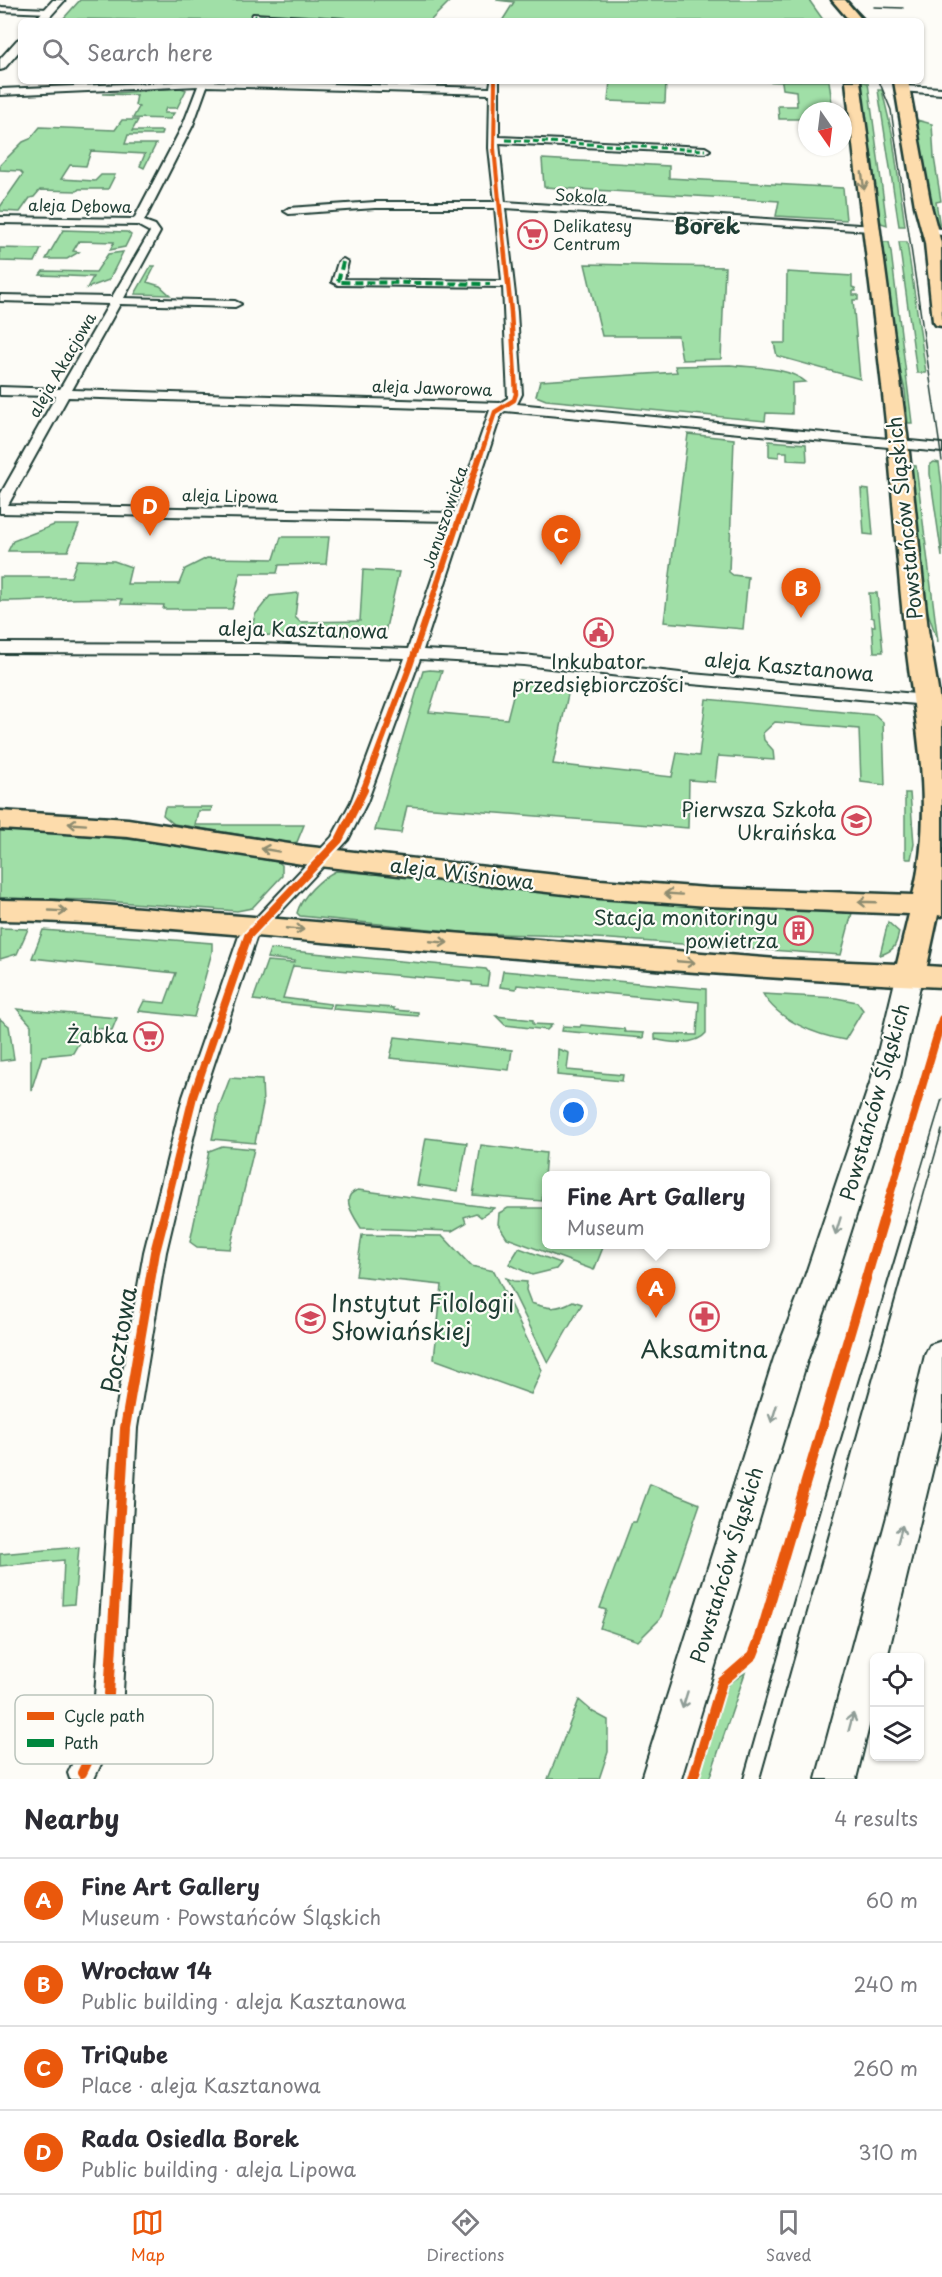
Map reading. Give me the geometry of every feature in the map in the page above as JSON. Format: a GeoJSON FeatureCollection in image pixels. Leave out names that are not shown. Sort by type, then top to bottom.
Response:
{"type":"FeatureCollection","features":[{"type":"Feature","properties":{"kind":"main road"},"geometry":{"type":"LineString","coordinates":[[43,18],[59,0]]}},
{"type":"Feature","properties":{"kind":"main road"},"geometry":{"type":"LineString","coordinates":[[824,0],[837,18]]}},
{"type":"Feature","properties":{"kind":"main road"},"geometry":{"type":"LineString","coordinates":[[838,0],[853,18]]}},
{"type":"Feature","properties":{"kind":"main road"},"geometry":{"type":"LineString","coordinates":[[0,66],[18,45]]}},
{"type":"Feature","properties":{"kind":"main road","name":"Powstańców Śląskich"},"geometry":{"type":"LineString","coordinates":[[661,1779],[791,1358],[816,1292],[886,1077],[909,977],[934,905],[938,815],[927,700],[912,597],[898,444],[853,84]]}},
{"type":"Feature","properties":{"kind":"main road"},"geometry":{"type":"LineString","coordinates":[[902,85],[923,206],[936,231],[942,321]]}},
{"type":"Feature","properties":{"kind":"main road","name":"aleja Wiśniowa"},"geometry":{"type":"LineString","coordinates":[[0,820],[128,828],[324,858],[600,889],[708,897],[934,905]]}},
{"type":"Feature","properties":{"kind":"main road"},"geometry":{"type":"LineString","coordinates":[[0,910],[65,912],[257,926],[777,969],[942,977]]}},
{"type":"Feature","properties":{"kind":"main road"},"geometry":{"type":"LineString","coordinates":[[836,1779],[907,1509],[942,1355]]}},
{"type":"Feature","properties":{"kind":"street"},"geometry":{"type":"LineString","coordinates":[[0,9],[49,11]]}},
{"type":"Feature","properties":{"kind":"street"},"geometry":{"type":"LineString","coordinates":[[0,92],[181,84]]}},
{"type":"Feature","properties":{"kind":"street"},"geometry":{"type":"LineString","coordinates":[[138,222],[188,125],[204,84]]}},
{"type":"Feature","properties":{"kind":"street"},"geometry":{"type":"LineString","coordinates":[[295,84],[495,86]]}},
{"type":"Feature","properties":{"kind":"street"},"geometry":{"type":"LineString","coordinates":[[902,85],[942,91]]}},
{"type":"Feature","properties":{"kind":"street","name":"Januszowicka"},"geometry":{"type":"LineString","coordinates":[[257,926],[339,840],[359,802],[414,654],[495,412],[514,400],[517,387],[498,206],[495,86]]}},
{"type":"Feature","properties":{"kind":"street"},"geometry":{"type":"LineString","coordinates":[[495,140],[705,150]]}},
{"type":"Feature","properties":{"kind":"street","name":"Sokola"},"geometry":{"type":"LineString","coordinates":[[289,211],[375,205],[483,204],[871,228]]}},
{"type":"Feature","properties":{"kind":"street","name":"aleja Dębowa"},"geometry":{"type":"LineString","coordinates":[[0,220],[138,222],[151,227],[155,232]]}},
{"type":"Feature","properties":{"kind":"street","name":"aleja Akacjowa"},"geometry":{"type":"LineString","coordinates":[[0,508],[155,232]]}},
{"type":"Feature","properties":{"kind":"street"},"geometry":{"type":"LineString","coordinates":[[343,261],[339,282],[507,284]]}},
{"type":"Feature","properties":{"kind":"street"},"geometry":{"type":"LineString","coordinates":[[0,298],[117,301]]}},
{"type":"Feature","properties":{"kind":"street","name":"aleja Akacjowa"},"geometry":{"type":"LineString","coordinates":[[117,301],[235,304]]}},
{"type":"Feature","properties":{"kind":"street","name":"aleja Jaworowa"},"geometry":{"type":"LineString","coordinates":[[0,391],[531,408],[942,448]]}},
{"type":"Feature","properties":{"kind":"street","name":"aleja Lipowa"},"geometry":{"type":"LineString","coordinates":[[0,508],[460,517]]}},
{"type":"Feature","properties":{"kind":"street","name":"aleja Kasztanowa"},"geometry":{"type":"LineString","coordinates":[[0,648],[258,649],[524,660],[680,678],[927,700]]}},
{"type":"Feature","properties":{"kind":"street","name":"Pocztowa"},"geometry":{"type":"LineString","coordinates":[[109,1695],[125,1428],[155,1252],[193,1097],[241,951],[248,936],[257,926]]}},
{"type":"Feature","properties":{"kind":"green space"},"geometry":{"type":"Polygon","coordinates":[[[80,0],[451,0],[433,18],[314,18],[252,15],[250,18],[64,18],[80,0]]]}},
{"type":"Feature","properties":{"kind":"green space"},"geometry":{"type":"Polygon","coordinates":[[[496,0],[809,0],[822,18],[504,18],[514,2],[496,0]]]}},
{"type":"Feature","properties":{"kind":"green space"},"geometry":{"type":"Polygon","coordinates":[[[610,84],[666,84],[665,103],[608,101],[610,84]]]}},
{"type":"Feature","properties":{"kind":"green space"},"geometry":{"type":"Polygon","coordinates":[[[782,84],[829,84],[832,102],[798,102],[798,119],[779,119],[778,106],[797,106],[796,91],[783,89],[782,84]]]}},
{"type":"Feature","properties":{"kind":"green space"},"geometry":{"type":"Polygon","coordinates":[[[860,84],[868,84],[887,225],[881,223],[875,202],[860,84]]]}},
{"type":"Feature","properties":{"kind":"green space"},"geometry":{"type":"Polygon","coordinates":[[[181,88],[186,90],[177,108],[166,108],[164,113],[174,113],[170,119],[133,118],[139,107],[135,105],[137,95],[103,94],[181,88]]]}},
{"type":"Feature","properties":{"kind":"green space"},"geometry":{"type":"Polygon","coordinates":[[[878,90],[882,90],[892,133],[905,226],[899,226],[878,90]]]}},
{"type":"Feature","properties":{"kind":"green space"},"geometry":{"type":"Polygon","coordinates":[[[122,120],[138,120],[132,131],[162,131],[161,135],[128,135],[125,144],[156,144],[144,168],[140,166],[145,154],[91,151],[86,166],[70,165],[61,179],[95,181],[101,175],[115,175],[108,189],[40,190],[30,198],[20,212],[0,211],[0,207],[23,174],[20,171],[0,170],[0,165],[23,142],[30,139],[40,127],[115,130],[122,120]]]}},
{"type":"Feature","properties":{"kind":"green space"},"geometry":{"type":"Polygon","coordinates":[[[917,120],[932,124],[934,157],[941,201],[936,202],[940,227],[935,220],[917,120]]]}},
{"type":"Feature","properties":{"kind":"green space"},"geometry":{"type":"Polygon","coordinates":[[[542,159],[669,166],[669,178],[843,188],[846,220],[776,216],[779,201],[544,187],[542,159]]]}},
{"type":"Feature","properties":{"kind":"green space"},"geometry":{"type":"Polygon","coordinates":[[[63,230],[127,232],[131,235],[125,247],[110,250],[114,242],[79,241],[73,251],[79,252],[67,259],[46,259],[63,230]]]}},
{"type":"Feature","properties":{"kind":"green space"},"geometry":{"type":"Polygon","coordinates":[[[883,242],[889,242],[891,252],[912,423],[908,423],[905,390],[896,356],[883,242]]]}},
{"type":"Feature","properties":{"kind":"green space"},"geometry":{"type":"Polygon","coordinates":[[[899,242],[907,242],[926,373],[917,373],[899,242]]]}},
{"type":"Feature","properties":{"kind":"green space"},"geometry":{"type":"Polygon","coordinates":[[[0,248],[41,249],[35,262],[0,261],[0,248]]]}},
{"type":"Feature","properties":{"kind":"green space"},"geometry":{"type":"Polygon","coordinates":[[[123,252],[109,280],[87,288],[93,277],[40,275],[43,271],[96,272],[108,254],[123,252]]]}},
{"type":"Feature","properties":{"kind":"green space"},"geometry":{"type":"Polygon","coordinates":[[[585,264],[725,267],[721,359],[682,360],[678,336],[602,336],[585,264]]]}},
{"type":"Feature","properties":{"kind":"green space"},"geometry":{"type":"Polygon","coordinates":[[[151,266],[155,266],[147,282],[160,286],[170,295],[135,294],[151,266]]]}},
{"type":"Feature","properties":{"kind":"green space"},"geometry":{"type":"Polygon","coordinates":[[[787,272],[852,276],[852,287],[856,291],[853,291],[853,295],[858,295],[858,300],[853,300],[860,379],[777,356],[774,343],[786,343],[787,272]]]}},
{"type":"Feature","properties":{"kind":"green space"},"geometry":{"type":"Polygon","coordinates":[[[730,365],[779,370],[806,382],[792,383],[792,414],[766,413],[765,421],[546,400],[536,396],[540,381],[677,372],[675,366],[730,365]]]}},
{"type":"Feature","properties":{"kind":"green space"},"geometry":{"type":"Polygon","coordinates":[[[688,434],[734,439],[729,572],[733,575],[748,577],[743,629],[664,622],[688,434]]]}},
{"type":"Feature","properties":{"kind":"green space"},"geometry":{"type":"Polygon","coordinates":[[[769,441],[806,444],[807,461],[787,460],[787,452],[779,452],[779,457],[769,456],[769,441]]]}},
{"type":"Feature","properties":{"kind":"green space"},"geometry":{"type":"Polygon","coordinates":[[[939,463],[942,487],[942,557],[930,474],[930,464],[939,463]]]}},
{"type":"Feature","properties":{"kind":"green space"},"geometry":{"type":"Polygon","coordinates":[[[908,465],[916,466],[938,642],[926,607],[908,465]]]}},
{"type":"Feature","properties":{"kind":"green space"},"geometry":{"type":"Polygon","coordinates":[[[861,489],[869,490],[873,535],[864,534],[861,489]]]}},
{"type":"Feature","properties":{"kind":"green space"},"geometry":{"type":"Polygon","coordinates":[[[54,525],[79,525],[68,551],[8,551],[13,541],[54,525]]]}},
{"type":"Feature","properties":{"kind":"green space"},"geometry":{"type":"Polygon","coordinates":[[[281,537],[329,537],[326,564],[279,565],[277,573],[240,573],[232,609],[163,609],[164,605],[121,604],[122,599],[0,601],[0,577],[71,577],[77,560],[114,561],[131,567],[127,584],[179,584],[185,569],[207,558],[274,559],[281,537]]]}},
{"type":"Feature","properties":{"kind":"green space"},"geometry":{"type":"Polygon","coordinates":[[[363,570],[399,572],[385,632],[378,635],[361,636],[250,635],[255,615],[270,596],[298,593],[295,617],[300,622],[360,621],[363,570]]]}},
{"type":"Feature","properties":{"kind":"green space"},"geometry":{"type":"Polygon","coordinates":[[[869,593],[877,593],[883,652],[874,652],[872,626],[875,626],[874,618],[871,617],[869,593]]]}},
{"type":"Feature","properties":{"kind":"green space"},"geometry":{"type":"Polygon","coordinates":[[[423,671],[442,671],[429,712],[507,719],[517,680],[570,685],[553,764],[672,777],[677,753],[699,756],[706,699],[875,715],[883,722],[885,785],[861,782],[859,729],[775,722],[763,733],[764,740],[773,750],[774,760],[718,756],[715,782],[689,780],[688,828],[407,806],[401,833],[375,830],[423,671]]]}},
{"type":"Feature","properties":{"kind":"green space"},"geometry":{"type":"Polygon","coordinates":[[[905,793],[910,793],[914,844],[911,859],[905,857],[905,793]]]}},
{"type":"Feature","properties":{"kind":"green space"},"geometry":{"type":"Polygon","coordinates":[[[165,807],[212,807],[211,811],[198,811],[195,825],[304,825],[297,842],[293,843],[174,824],[163,815],[165,807]]]}},
{"type":"Feature","properties":{"kind":"green space"},"geometry":{"type":"Polygon","coordinates":[[[0,829],[105,837],[243,856],[278,862],[282,865],[282,876],[252,908],[237,911],[92,900],[0,898],[0,829]]]}},
{"type":"Feature","properties":{"kind":"green space"},"geometry":{"type":"Polygon","coordinates":[[[336,871],[477,882],[623,901],[852,913],[841,955],[568,936],[469,933],[300,916],[297,913],[299,907],[307,895],[318,883],[336,871]]]}},
{"type":"Feature","properties":{"kind":"green space"},"geometry":{"type":"Polygon","coordinates":[[[888,922],[899,932],[898,937],[891,950],[880,955],[888,922]]]}},
{"type":"Feature","properties":{"kind":"green space"},"geometry":{"type":"Polygon","coordinates":[[[0,928],[28,929],[17,954],[0,959],[0,928]]]}},
{"type":"Feature","properties":{"kind":"green space"},"geometry":{"type":"Polygon","coordinates":[[[43,930],[212,943],[212,952],[194,1017],[139,1011],[144,1001],[165,1003],[176,973],[32,958],[43,930]]]}},
{"type":"Feature","properties":{"kind":"green space"},"geometry":{"type":"Polygon","coordinates":[[[270,949],[486,969],[489,973],[487,986],[472,985],[472,982],[293,966],[283,998],[331,1004],[329,1008],[253,1000],[267,961],[293,963],[295,961],[267,958],[270,949]]]}},
{"type":"Feature","properties":{"kind":"green space"},"geometry":{"type":"Polygon","coordinates":[[[503,971],[706,989],[706,1033],[689,1042],[667,1042],[655,1039],[655,1034],[697,1035],[699,1002],[517,985],[516,989],[500,987],[503,971]]]}},
{"type":"Feature","properties":{"kind":"green space"},"geometry":{"type":"Polygon","coordinates":[[[763,994],[836,998],[857,1002],[863,1010],[845,1040],[798,1025],[778,1011],[763,994]]]}},
{"type":"Feature","properties":{"kind":"green space"},"geometry":{"type":"Polygon","coordinates":[[[334,1004],[394,1008],[394,1010],[418,1012],[418,1016],[333,1009],[334,1004]]]}},
{"type":"Feature","properties":{"kind":"green space"},"geometry":{"type":"Polygon","coordinates":[[[17,1009],[117,1018],[112,1030],[96,1028],[91,1040],[81,1039],[73,1053],[42,1056],[31,1091],[31,1025],[17,1009]]]}},
{"type":"Feature","properties":{"kind":"green space"},"geometry":{"type":"Polygon","coordinates":[[[496,1016],[533,1020],[533,1024],[552,1025],[547,1030],[505,1025],[496,1016]]]}},
{"type":"Feature","properties":{"kind":"green space"},"geometry":{"type":"Polygon","coordinates":[[[0,1019],[9,1026],[14,1059],[0,1061],[0,1019]]]}},
{"type":"Feature","properties":{"kind":"green space"},"geometry":{"type":"Polygon","coordinates":[[[581,1025],[644,1033],[643,1038],[562,1031],[563,1026],[580,1027],[581,1025]]]}},
{"type":"Feature","properties":{"kind":"green space"},"geometry":{"type":"Polygon","coordinates":[[[395,1037],[512,1050],[509,1070],[390,1058],[395,1037]]]}},
{"type":"Feature","properties":{"kind":"green space"},"geometry":{"type":"Polygon","coordinates":[[[558,1049],[569,1053],[567,1070],[623,1075],[622,1081],[557,1075],[558,1049]]]}},
{"type":"Feature","properties":{"kind":"green space"},"geometry":{"type":"Polygon","coordinates":[[[230,1078],[262,1080],[263,1104],[255,1143],[212,1139],[219,1107],[230,1078]]]}},
{"type":"Feature","properties":{"kind":"green space"},"geometry":{"type":"Polygon","coordinates":[[[426,1138],[467,1143],[458,1191],[417,1185],[426,1138]]]}},
{"type":"Feature","properties":{"kind":"green space"},"geometry":{"type":"Polygon","coordinates":[[[481,1145],[546,1153],[544,1171],[542,1171],[542,1201],[473,1195],[481,1145]]]}},
{"type":"Feature","properties":{"kind":"green space"},"geometry":{"type":"Polygon","coordinates":[[[222,1146],[254,1149],[230,1249],[197,1247],[190,1242],[209,1151],[222,1146]]]}},
{"type":"Feature","properties":{"kind":"green space"},"geometry":{"type":"Polygon","coordinates":[[[358,1190],[494,1208],[481,1217],[476,1213],[464,1217],[466,1223],[452,1231],[361,1228],[352,1213],[349,1202],[352,1193],[358,1190]]]}},
{"type":"Feature","properties":{"kind":"green space"},"geometry":{"type":"Polygon","coordinates":[[[508,1208],[542,1208],[542,1249],[602,1249],[594,1270],[507,1238],[498,1224],[499,1213],[508,1208]]]}},
{"type":"Feature","properties":{"kind":"green space"},"geometry":{"type":"Polygon","coordinates":[[[362,1235],[443,1236],[471,1266],[494,1271],[542,1370],[531,1394],[434,1359],[442,1285],[356,1276],[362,1235]]]}},
{"type":"Feature","properties":{"kind":"green space"},"geometry":{"type":"Polygon","coordinates":[[[519,1248],[561,1263],[556,1269],[532,1275],[509,1264],[519,1248]]]}},
{"type":"Feature","properties":{"kind":"green space"},"geometry":{"type":"Polygon","coordinates":[[[506,1278],[527,1282],[526,1290],[531,1303],[553,1308],[573,1301],[582,1304],[548,1363],[506,1278]]]}},
{"type":"Feature","properties":{"kind":"green space"},"geometry":{"type":"Polygon","coordinates":[[[650,1484],[700,1504],[660,1619],[638,1641],[600,1628],[606,1610],[600,1608],[632,1522],[636,1522],[650,1484]]]}},
{"type":"Feature","properties":{"kind":"green space"},"geometry":{"type":"Polygon","coordinates":[[[79,1547],[74,1604],[62,1605],[64,1560],[0,1566],[0,1554],[79,1547]]]}},
{"type":"Feature","properties":{"kind":"green space"},"geometry":{"type":"Polygon","coordinates":[[[745,1673],[709,1779],[698,1779],[724,1692],[730,1683],[745,1673]]]}},
{"type":"Feature","properties":{"kind":"green space"},"geometry":{"type":"Polygon","coordinates":[[[579,1700],[593,1712],[608,1720],[608,1752],[599,1779],[548,1779],[579,1700]]]}},
{"type":"Feature","properties":{"kind":"tram line"},"geometry":{"type":"LineString","coordinates":[[847,0],[864,18]]}},
{"type":"Feature","properties":{"kind":"tram line"},"geometry":{"type":"LineString","coordinates":[[874,7],[903,8]]}},
{"type":"Feature","properties":{"kind":"tram line"},"geometry":{"type":"LineString","coordinates":[[880,84],[891,110],[942,461]]}},
{"type":"Feature","properties":{"kind":"tram line"},"geometry":{"type":"LineString","coordinates":[[905,1222],[942,1099]]}},
{"type":"Feature","properties":{"kind":"tram line"},"geometry":{"type":"LineString","coordinates":[[916,1222],[942,1130]]}},
{"type":"Feature","properties":{"kind":"tram line"},"geometry":{"type":"LineString","coordinates":[[743,1779],[814,1529],[906,1221]]}},
{"type":"Feature","properties":{"kind":"tram line"},"geometry":{"type":"LineString","coordinates":[[760,1779],[917,1221]]}},
{"type":"Feature","properties":{"kind":"marked path"},"geometry":{"type":"LineString","coordinates":[[255,18],[256,16],[291,18]]}},
{"type":"Feature","properties":{"kind":"marked path"},"geometry":{"type":"LineString","coordinates":[[506,140],[705,150]]}},
{"type":"Feature","properties":{"kind":"marked path"},"geometry":{"type":"LineString","coordinates":[[343,262],[338,282],[490,284]]}},
{"type":"Feature","properties":{"kind":"cycle path"},"geometry":{"type":"LineString","coordinates":[[109,1695],[125,1428],[155,1252],[193,1097],[248,936],[339,840],[359,802],[410,666],[495,412],[514,400],[516,394],[511,312],[494,148],[495,84]]}},
{"type":"Feature","properties":{"kind":"cycle path"},"geometry":{"type":"LineString","coordinates":[[693,1779],[722,1682],[753,1655],[760,1637],[942,1019]]}},
{"type":"Feature","properties":{"kind":"cycle path"},"geometry":{"type":"LineString","coordinates":[[82,1773],[86,1764]]}},
{"type":"Feature","properties":{"kind":"place","name":"Delikatesy Centrum"},"geometry":{"type":"Point","coordinates":[532,235]}},
{"type":"Feature","properties":{"kind":"place","name":"Rada Osiedla Borek"},"geometry":{"type":"Point","coordinates":[150,536]}},
{"type":"Feature","properties":{"kind":"place","name":"TriQube"},"geometry":{"type":"Point","coordinates":[561,565]}},
{"type":"Feature","properties":{"kind":"place","name":"Wrocław 14"},"geometry":{"type":"Point","coordinates":[801,618]}},
{"type":"Feature","properties":{"kind":"place","name":"Inkubator przedsiębiorczości"},"geometry":{"type":"Point","coordinates":[598,632]}},
{"type":"Feature","properties":{"kind":"place","name":"Pierwsza Szkoła Ukraińska"},"geometry":{"type":"Point","coordinates":[857,821]}},
{"type":"Feature","properties":{"kind":"place","name":"Stacja monitoringu powietrza"},"geometry":{"type":"Point","coordinates":[799,930]}},
{"type":"Feature","properties":{"kind":"place","name":"Żabka"},"geometry":{"type":"Point","coordinates":[149,1036]}},
{"type":"Feature","properties":{"kind":"place","name":"Aksamitna"},"geometry":{"type":"Point","coordinates":[704,1317]}},
{"type":"Feature","properties":{"kind":"place","name":"Instytut Filologii Słowiańskiej"},"geometry":{"type":"Point","coordinates":[310,1318]}},
{"type":"Feature","properties":{"kind":"place","name":"Fine Art Gallery"},"geometry":{"type":"Point","coordinates":[656,1318]}},
{"type":"Feature","properties":{"kind":"district","name":"Borek"},"geometry":{"type":"Point","coordinates":[707,226]}}]}
